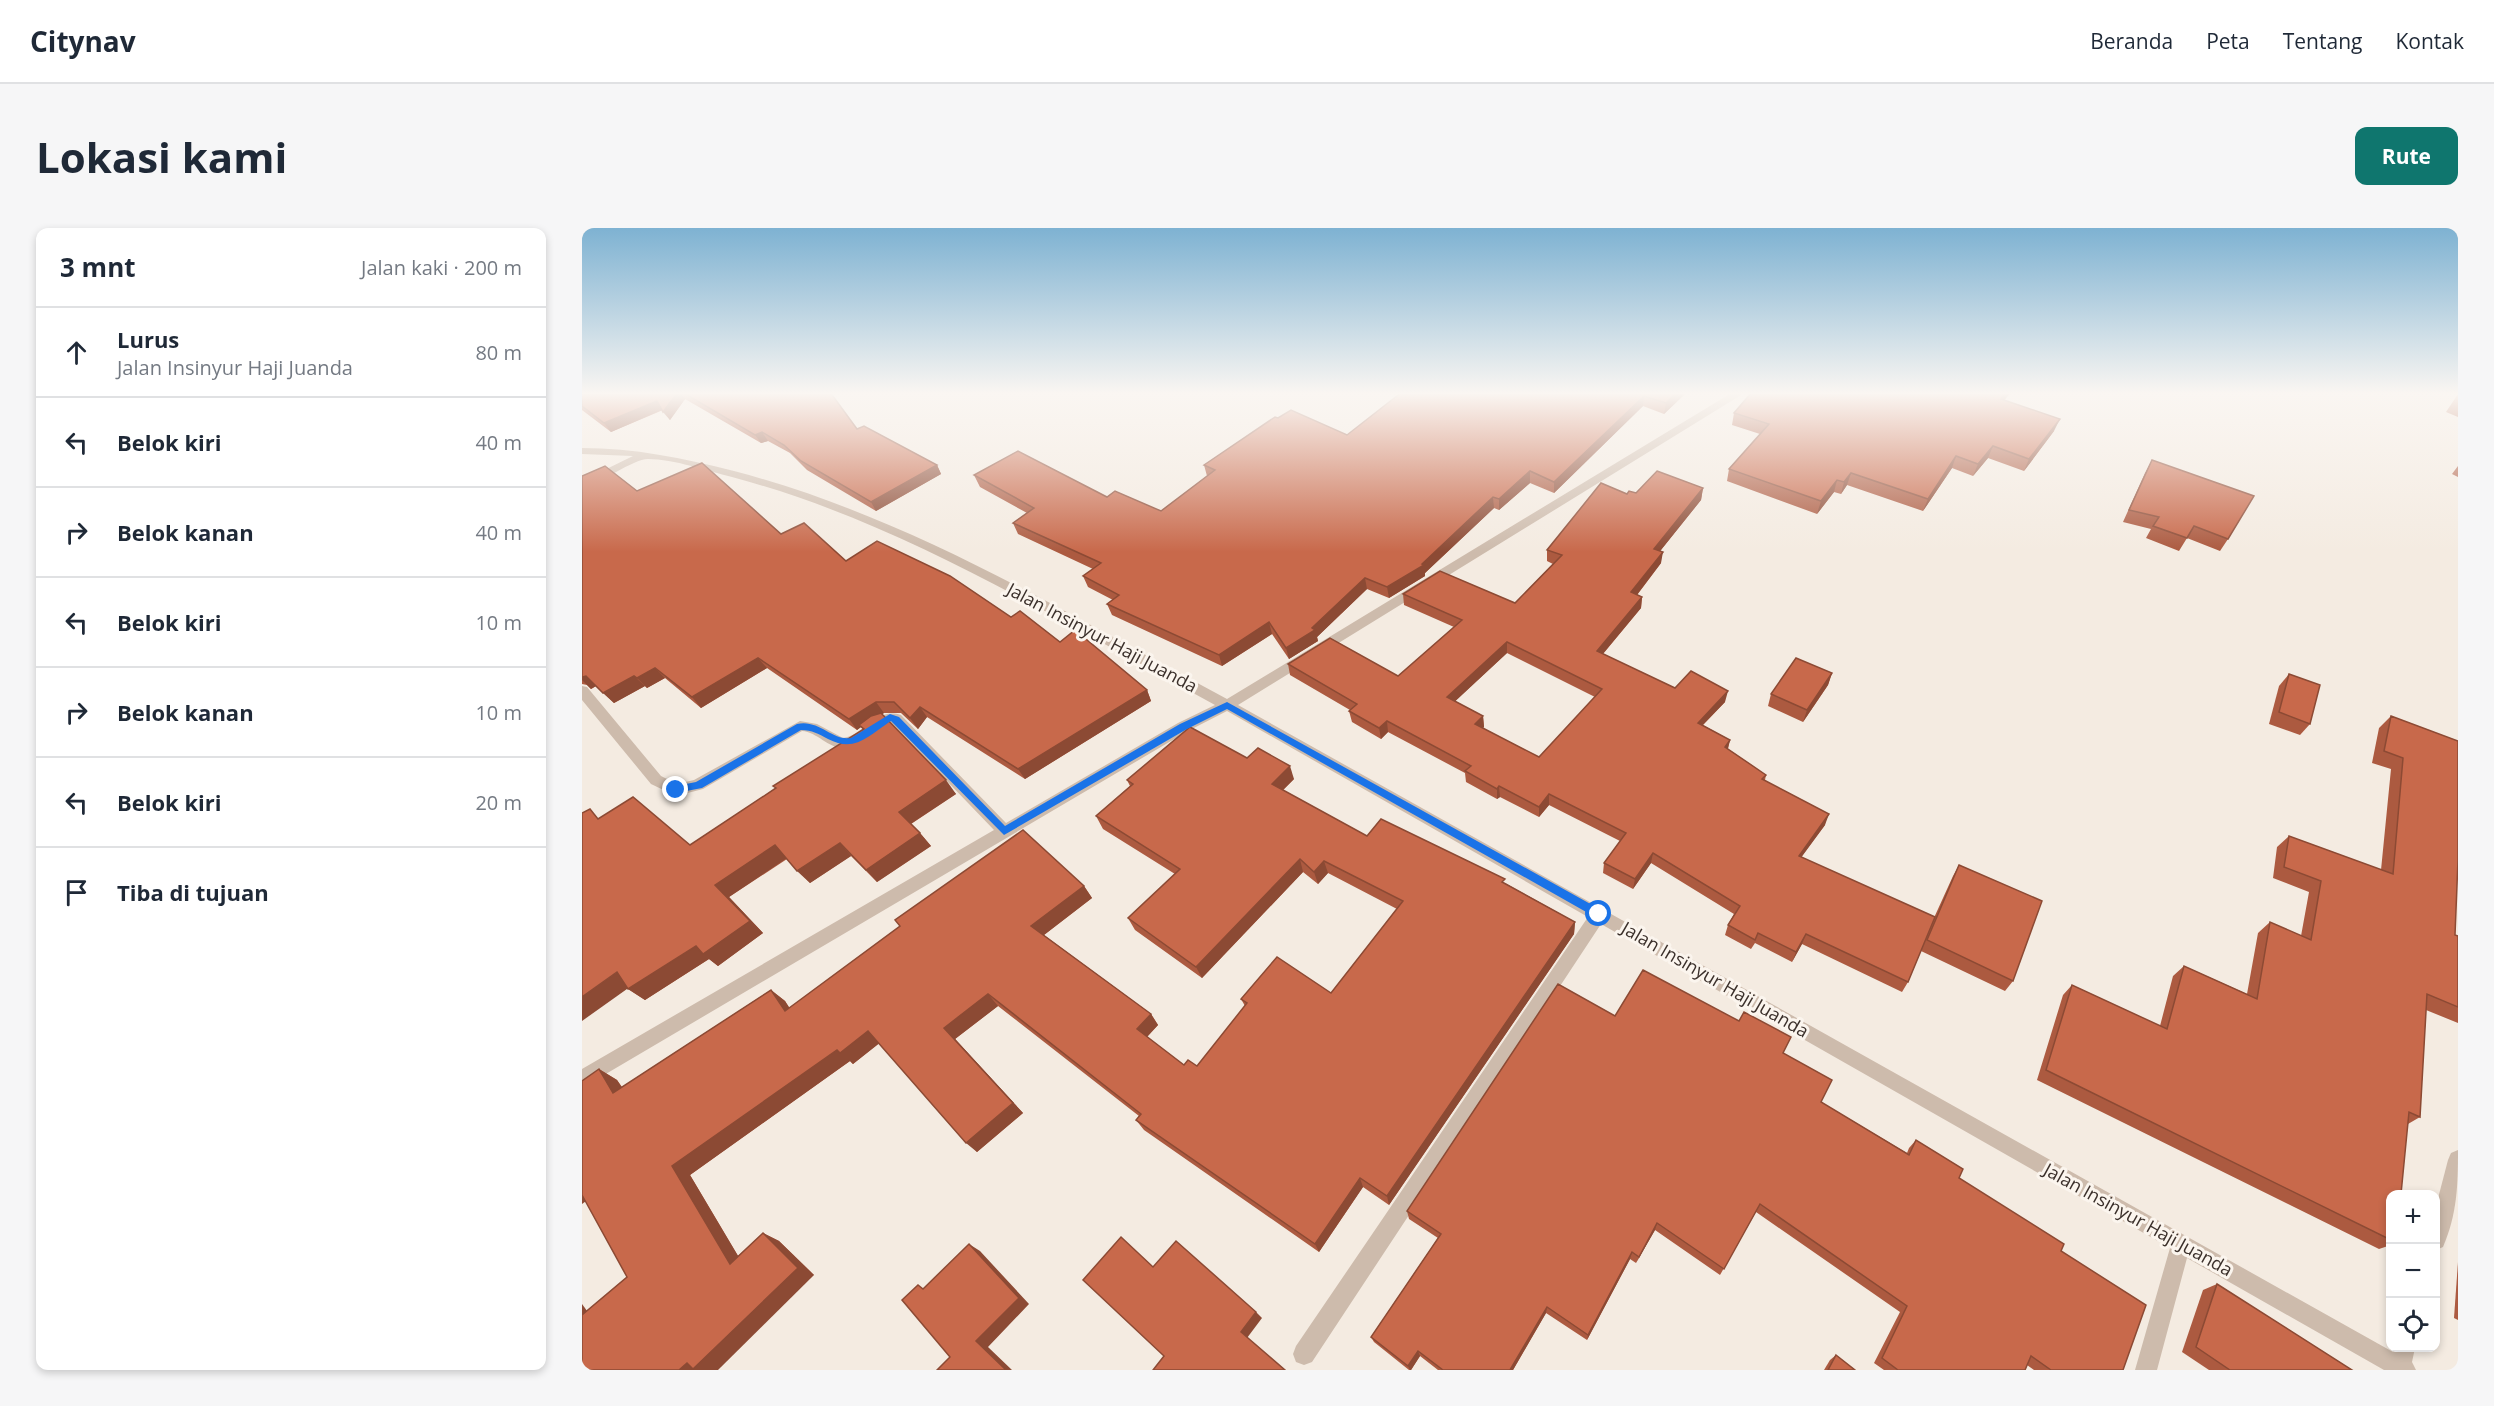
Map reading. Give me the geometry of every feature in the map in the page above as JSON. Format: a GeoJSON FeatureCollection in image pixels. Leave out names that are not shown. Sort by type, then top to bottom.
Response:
{"type":"FeatureCollection","features":[{"type":"Feature","properties":{"kind":"street"},"geometry":{"type":"LineString","coordinates":[[582,1079],[1183,727],[1227,705],[1653,445]]}},
{"type":"Feature","properties":{"kind":"street","name":"Jalan Insinyur Haji Juanda"},"geometry":{"type":"LineString","coordinates":[[582,451],[621,451],[690,463],[778,486],[895,530],[983,574],[1227,705],[2181,1245],[2403,1362]]}},
{"type":"Feature","properties":{"kind":"street"},"geometry":{"type":"LineString","coordinates":[[582,485],[645,455]]}},
{"type":"Feature","properties":{"kind":"street"},"geometry":{"type":"LineString","coordinates":[[582,691],[656,780],[676,790],[698,785],[800,726],[811,726],[843,743],[853,741],[885,718],[896,719],[1004,831]]}},
{"type":"Feature","properties":{"kind":"street"},"geometry":{"type":"LineString","coordinates":[[1304,1354],[1599,914]]}},
{"type":"Feature","properties":{"kind":"street"},"geometry":{"type":"LineString","coordinates":[[2440,1225],[2458,1160]]}},
{"type":"Feature","properties":{"kind":"street"},"geometry":{"type":"LineString","coordinates":[[2146,1370],[2181,1245]]}},
{"type":"Feature","properties":{"kind":"building"},"geometry":{"type":"Polygon","coordinates":[[[784,445],[900,445],[937,465],[871,502],[801,461],[784,445]]]}},
{"type":"Feature","properties":{"kind":"building"},"geometry":{"type":"Polygon","coordinates":[[[1233,445],[1592,445],[1554,482],[1530,471],[1499,499],[1493,497],[1422,564],[1424,565],[1387,587],[1365,578],[1312,628],[1315,630],[1286,648],[1269,622],[1219,655],[1107,604],[1119,595],[1083,576],[1101,563],[1013,523],[1034,508],[974,475],[1018,451],[1107,497],[1115,491],[1161,511],[1215,470],[1204,465],[1233,445]]]}},
{"type":"Feature","properties":{"kind":"building"},"geometry":{"type":"Polygon","coordinates":[[[1750,445],[2040,445],[2029,459],[1993,446],[1978,464],[1956,456],[1928,499],[1851,473],[1844,482],[1837,480],[1821,501],[1729,469],[1750,445]]]}},
{"type":"Feature","properties":{"kind":"building"},"geometry":{"type":"Polygon","coordinates":[[[2152,460],[2254,496],[2228,539],[2194,526],[2187,538],[2153,526],[2159,517],[2129,510],[2152,460]]]}},
{"type":"Feature","properties":{"kind":"building"},"geometry":{"type":"Polygon","coordinates":[[[702,463],[781,534],[804,523],[846,561],[877,541],[950,576],[1011,617],[1020,611],[1060,642],[1075,630],[1147,690],[1018,769],[920,707],[910,718],[894,702],[876,702],[849,719],[758,658],[692,697],[655,668],[637,678],[634,676],[603,693],[586,676],[582,677],[582,476],[605,466],[637,491],[702,463]]]}},
{"type":"Feature","properties":{"kind":"building"},"geometry":{"type":"Polygon","coordinates":[[[1657,471],[1703,488],[1654,549],[1663,552],[1631,592],[1642,597],[1597,651],[1675,688],[1691,671],[1728,691],[1698,723],[1730,740],[1725,747],[1766,775],[1762,779],[1829,814],[1799,856],[1935,917],[1908,982],[1806,934],[1796,952],[1758,933],[1755,940],[1728,925],[1740,906],[1653,853],[1635,879],[1604,863],[1626,833],[1549,794],[1539,807],[1499,786],[1497,789],[1465,771],[1471,766],[1387,721],[1379,728],[1349,711],[1357,704],[1288,664],[1330,638],[1398,676],[1462,620],[1403,594],[1440,571],[1515,603],[1562,555],[1547,550],[1601,483],[1627,494],[1629,491],[1636,493],[1657,471]],[[1507,642],[1447,697],[1483,716],[1475,724],[1539,757],[1602,689],[1507,642]]]}},
{"type":"Feature","properties":{"kind":"building"},"geometry":{"type":"Polygon","coordinates":[[[1796,658],[1832,673],[1807,710],[1771,694],[1796,658]]]}},
{"type":"Feature","properties":{"kind":"building"},"geometry":{"type":"Polygon","coordinates":[[[2289,674],[2320,685],[2310,724],[2279,712],[2289,674]]]}},
{"type":"Feature","properties":{"kind":"building"},"geometry":{"type":"Polygon","coordinates":[[[881,713],[946,780],[899,812],[920,833],[866,870],[840,843],[797,871],[775,845],[715,885],[750,921],[703,954],[696,946],[628,989],[617,972],[582,997],[582,813],[590,809],[598,819],[633,797],[690,845],[776,788],[773,786],[864,729],[859,725],[871,716],[881,713]]]}},
{"type":"Feature","properties":{"kind":"building"},"geometry":{"type":"Polygon","coordinates":[[[2391,716],[2458,741],[2458,860],[2455,935],[2458,936],[2458,1007],[2427,994],[2420,1117],[2409,1112],[2401,1190],[2386,1190],[2386,1238],[2046,1070],[2072,985],[2167,1029],[2184,966],[2257,999],[2270,922],[2311,940],[2321,881],[2284,867],[2289,836],[2393,874],[2403,758],[2384,751],[2391,716]]]}},
{"type":"Feature","properties":{"kind":"building"},"geometry":{"type":"Polygon","coordinates":[[[1190,727],[1247,758],[1258,748],[1290,766],[1272,784],[1367,836],[1381,819],[1505,879],[1502,882],[1575,922],[1387,1196],[1360,1178],[1315,1244],[1136,1120],[1141,1114],[988,994],[944,1028],[1013,1103],[966,1143],[868,1031],[840,1053],[837,1050],[672,1166],[730,1264],[763,1233],[798,1268],[693,1369],[687,1363],[679,1370],[582,1370],[582,1315],[627,1277],[582,1195],[582,1081],[599,1069],[613,1093],[771,990],[785,1011],[900,926],[895,920],[1023,830],[1084,886],[1031,926],[1151,1014],[1137,1029],[1184,1065],[1188,1060],[1197,1066],[1247,1003],[1241,999],[1277,957],[1331,993],[1403,901],[1324,861],[1314,872],[1300,859],[1196,967],[1128,918],[1180,869],[1096,816],[1133,784],[1127,780],[1190,727]]]}},
{"type":"Feature","properties":{"kind":"building"},"geometry":{"type":"Polygon","coordinates":[[[1959,865],[2042,901],[2013,981],[1927,940],[1959,865]]]}},
{"type":"Feature","properties":{"kind":"building"},"geometry":{"type":"Polygon","coordinates":[[[1643,970],[1739,1021],[1744,1012],[1791,1037],[1783,1053],[1832,1080],[1821,1102],[1909,1155],[1916,1140],[1963,1169],[1959,1178],[2064,1244],[2061,1251],[2146,1305],[2123,1370],[2051,1370],[2031,1356],[2025,1370],[1898,1370],[1882,1358],[1907,1306],[1760,1204],[1724,1269],[1657,1223],[1639,1257],[1632,1252],[1588,1335],[1547,1307],[1510,1370],[1443,1370],[1418,1351],[1408,1366],[1371,1337],[1441,1234],[1407,1211],[1558,984],[1615,1016],[1643,970]]]}},
{"type":"Feature","properties":{"kind":"building"},"geometry":{"type":"Polygon","coordinates":[[[1121,1237],[1153,1267],[1176,1241],[1256,1312],[1241,1332],[1285,1370],[1153,1370],[1164,1356],[1083,1280],[1121,1237]]]}},
{"type":"Feature","properties":{"kind":"building"},"geometry":{"type":"Polygon","coordinates":[[[969,1244],[1019,1298],[976,1341],[1006,1370],[937,1370],[950,1357],[902,1300],[918,1285],[923,1289],[969,1244]]]}},
{"type":"Feature","properties":{"kind":"building"},"geometry":{"type":"Polygon","coordinates":[[[2217,1284],[2352,1370],[2230,1370],[2196,1347],[2217,1284]]]}},
{"type":"Feature","properties":{"kind":"building"},"geometry":{"type":"Polygon","coordinates":[[[1836,1355],[1855,1370],[1828,1370],[1836,1355]]]}},
{"type":"Feature","properties":{"kind":"route"},"geometry":{"type":"LineString","coordinates":[[676,790],[698,785],[800,726],[811,726],[843,743],[853,741],[885,718],[890,718],[896,719],[1004,831],[1183,727],[1227,705],[1599,914]]}}]}
